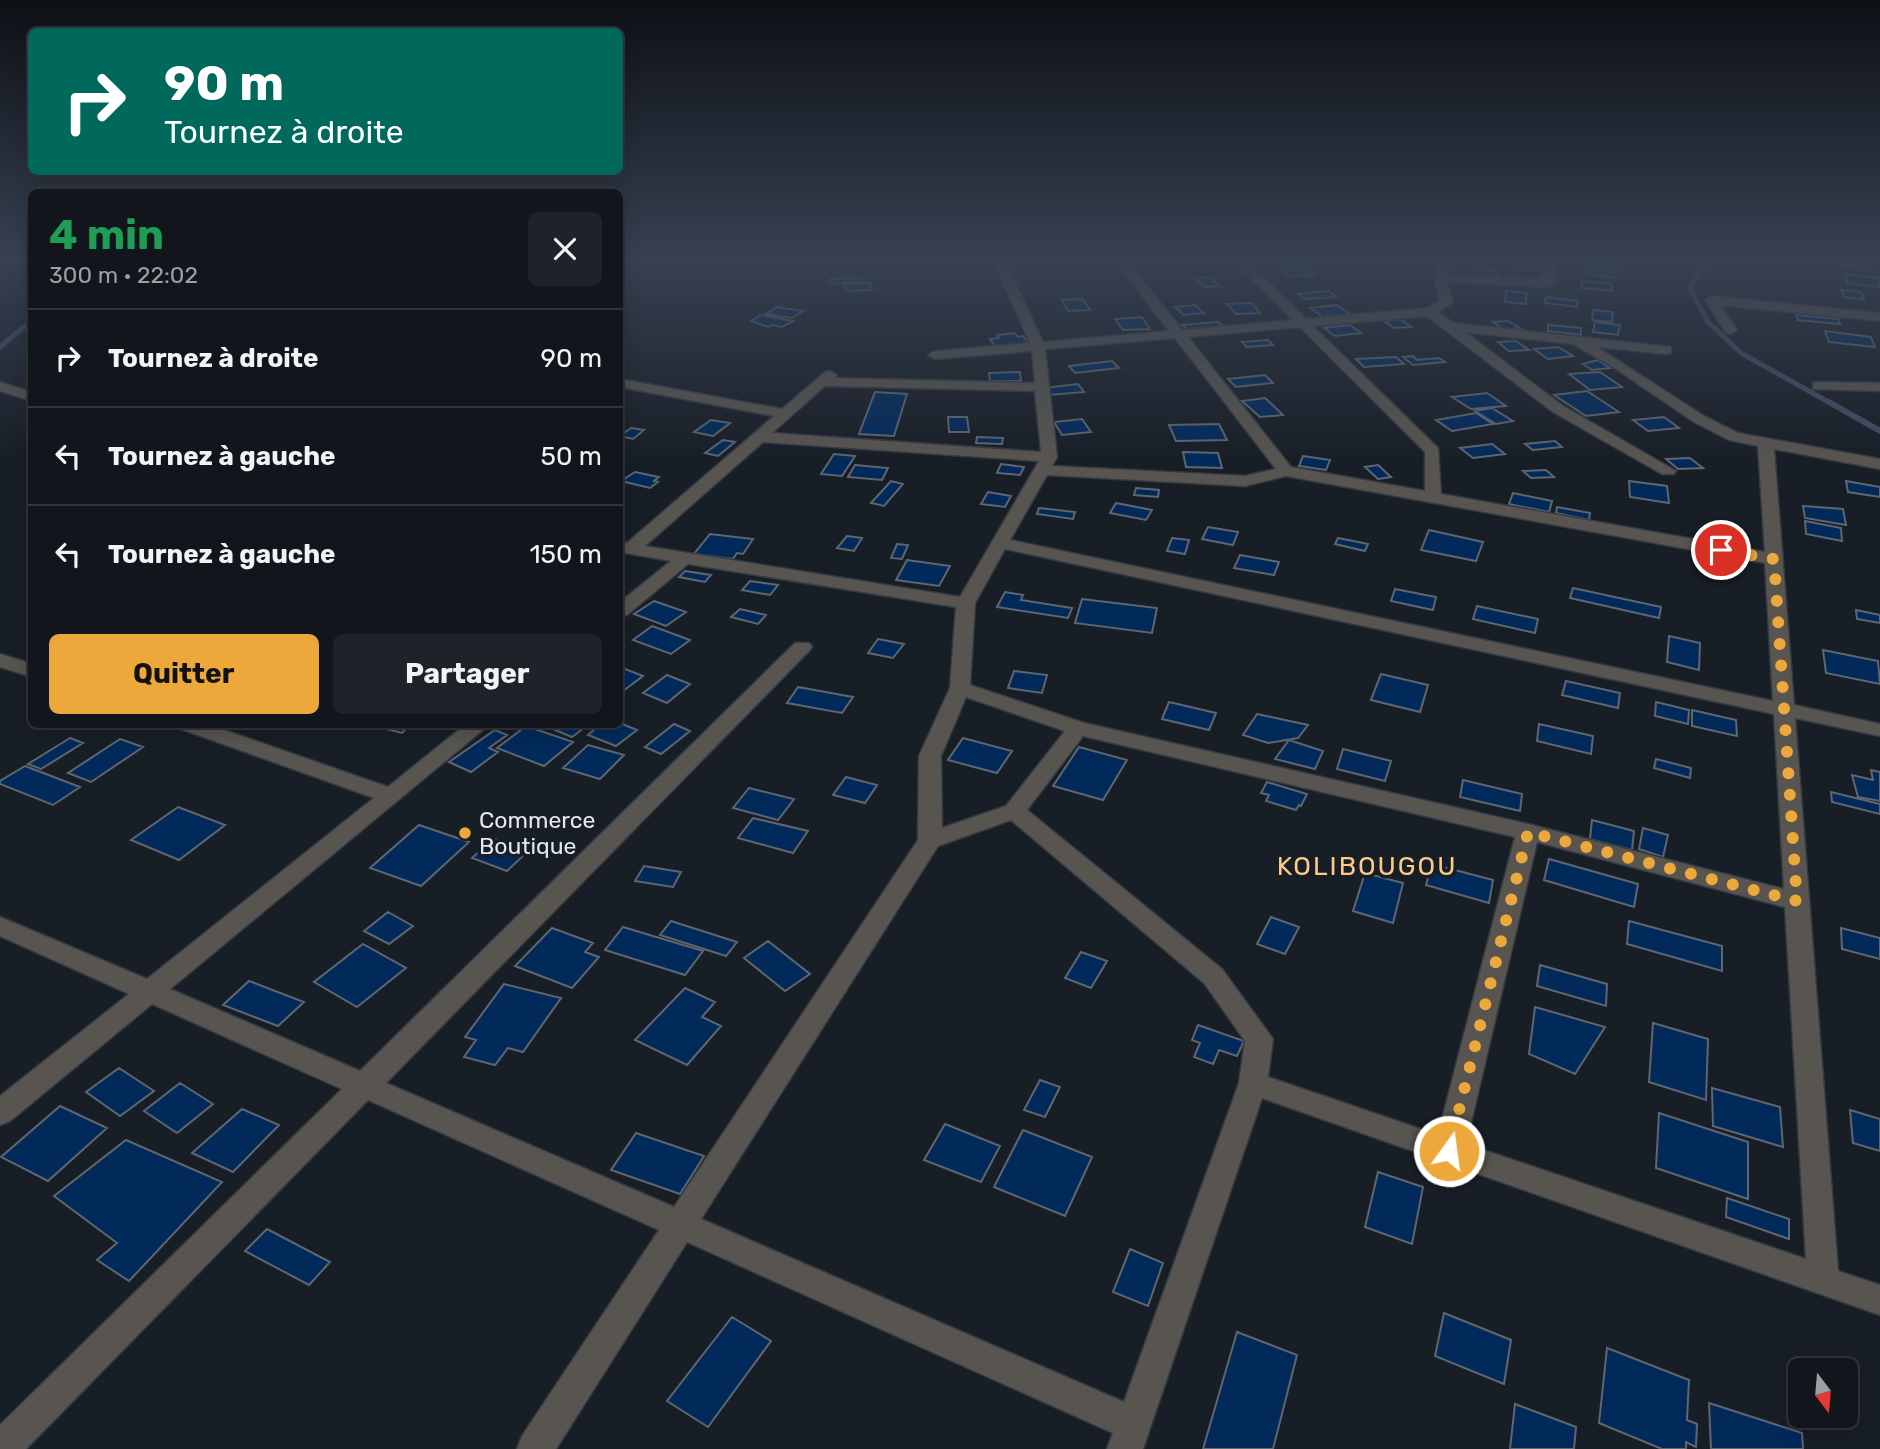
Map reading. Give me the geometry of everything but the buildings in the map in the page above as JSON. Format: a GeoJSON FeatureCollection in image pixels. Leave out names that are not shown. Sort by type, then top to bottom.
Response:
{"type":"FeatureCollection","features":[{"type":"Feature","properties":{"kind":"street"},"geometry":{"type":"LineString","coordinates":[[535,1449],[930,840],[930,756],[960,688],[966,603],[1045,464],[1038,346],[1029,327]]}},
{"type":"Feature","properties":{"kind":"street"},"geometry":{"type":"LineString","coordinates":[[1172,327],[1286,471]]}},
{"type":"Feature","properties":{"kind":"street"},"geometry":{"type":"LineString","coordinates":[[934,355],[1262,327]]}},
{"type":"Feature","properties":{"kind":"street"},"geometry":{"type":"LineString","coordinates":[[1307,327],[1433,451],[1433,498]]}},
{"type":"Feature","properties":{"kind":"street"},"geometry":{"type":"LineString","coordinates":[[1451,327],[1666,350]]}},
{"type":"Feature","properties":{"kind":"street"},"geometry":{"type":"LineString","coordinates":[[1451,327],[1558,410],[1668,471]]}},
{"type":"Feature","properties":{"kind":"street"},"geometry":{"type":"LineString","coordinates":[[1729,327],[1731,330]]}},
{"type":"Feature","properties":{"kind":"street"},"geometry":{"type":"LineString","coordinates":[[1576,340],[1622,366],[1699,419],[1734,437],[1880,464]]}},
{"type":"Feature","properties":{"kind":"street"},"geometry":{"type":"LineString","coordinates":[[625,548],[826,379],[1042,387]]}},
{"type":"Feature","properties":{"kind":"street"},"geometry":{"type":"LineString","coordinates":[[623,384],[786,414]]}},
{"type":"Feature","properties":{"kind":"street"},"geometry":{"type":"LineString","coordinates":[[0,386],[28,396]]}},
{"type":"Feature","properties":{"kind":"street"},"geometry":{"type":"LineString","coordinates":[[1818,386],[1880,387]]}},
{"type":"Feature","properties":{"kind":"street"},"geometry":{"type":"LineString","coordinates":[[759,437],[1245,481],[1286,471],[1774,559]]}},
{"type":"Feature","properties":{"kind":"street"},"geometry":{"type":"LineString","coordinates":[[1766,445],[1823,1280]]}},
{"type":"Feature","properties":{"kind":"street"},"geometry":{"type":"LineString","coordinates":[[1000,543],[1880,730]]}},
{"type":"Feature","properties":{"kind":"street"},"geometry":{"type":"LineString","coordinates":[[625,548],[966,603]]}},
{"type":"Feature","properties":{"kind":"street"},"geometry":{"type":"LineString","coordinates":[[623,609],[685,558]]}},
{"type":"Feature","properties":{"kind":"street"},"geometry":{"type":"LineString","coordinates":[[1,1449],[802,647]]}},
{"type":"Feature","properties":{"kind":"street"},"geometry":{"type":"LineString","coordinates":[[0,660],[28,670]]}},
{"type":"Feature","properties":{"kind":"street"},"geometry":{"type":"LineString","coordinates":[[960,688],[1078,728],[1528,832],[1797,901]]}},
{"type":"Feature","properties":{"kind":"street"},"geometry":{"type":"LineString","coordinates":[[196,728],[391,796]]}},
{"type":"Feature","properties":{"kind":"street"},"geometry":{"type":"LineString","coordinates":[[0,1113],[475,728]]}},
{"type":"Feature","properties":{"kind":"street"},"geometry":{"type":"LineString","coordinates":[[930,840],[1014,811],[1078,728]]}},
{"type":"Feature","properties":{"kind":"street"},"geometry":{"type":"LineString","coordinates":[[0,926],[680,1225],[1130,1437],[1253,1083],[1259,1039],[1213,976],[1014,811]]}},
{"type":"Feature","properties":{"kind":"street"},"geometry":{"type":"LineString","coordinates":[[1449,1151],[1528,832]]}},
{"type":"Feature","properties":{"kind":"street"},"geometry":{"type":"LineString","coordinates":[[1253,1083],[1880,1300]]}},
{"type":"Feature","properties":{"kind":"waterway"},"geometry":{"type":"LineString","coordinates":[[0,347],[24,327]]}},
{"type":"Feature","properties":{"kind":"waterway"},"geometry":{"type":"LineString","coordinates":[[1713,327],[1741,353],[1832,404]]}},
{"type":"Feature","properties":{"kind":"waterway"},"geometry":{"type":"LineString","coordinates":[[1829,402],[1880,431]]}},
{"type":"Feature","properties":{"kind":"place","name":"Commerce Boutique"},"geometry":{"type":"Point","coordinates":[465,833]}},
{"type":"Feature","properties":{"kind":"district","name":"KOLIBOUGOU"},"geometry":{"type":"Point","coordinates":[1367,866]}},
{"type":"Feature","properties":{"kind":"route"},"geometry":{"type":"LineString","coordinates":[[1449,1151],[1528,832],[1797,901],[1774,559],[1721,550]]}}]}
